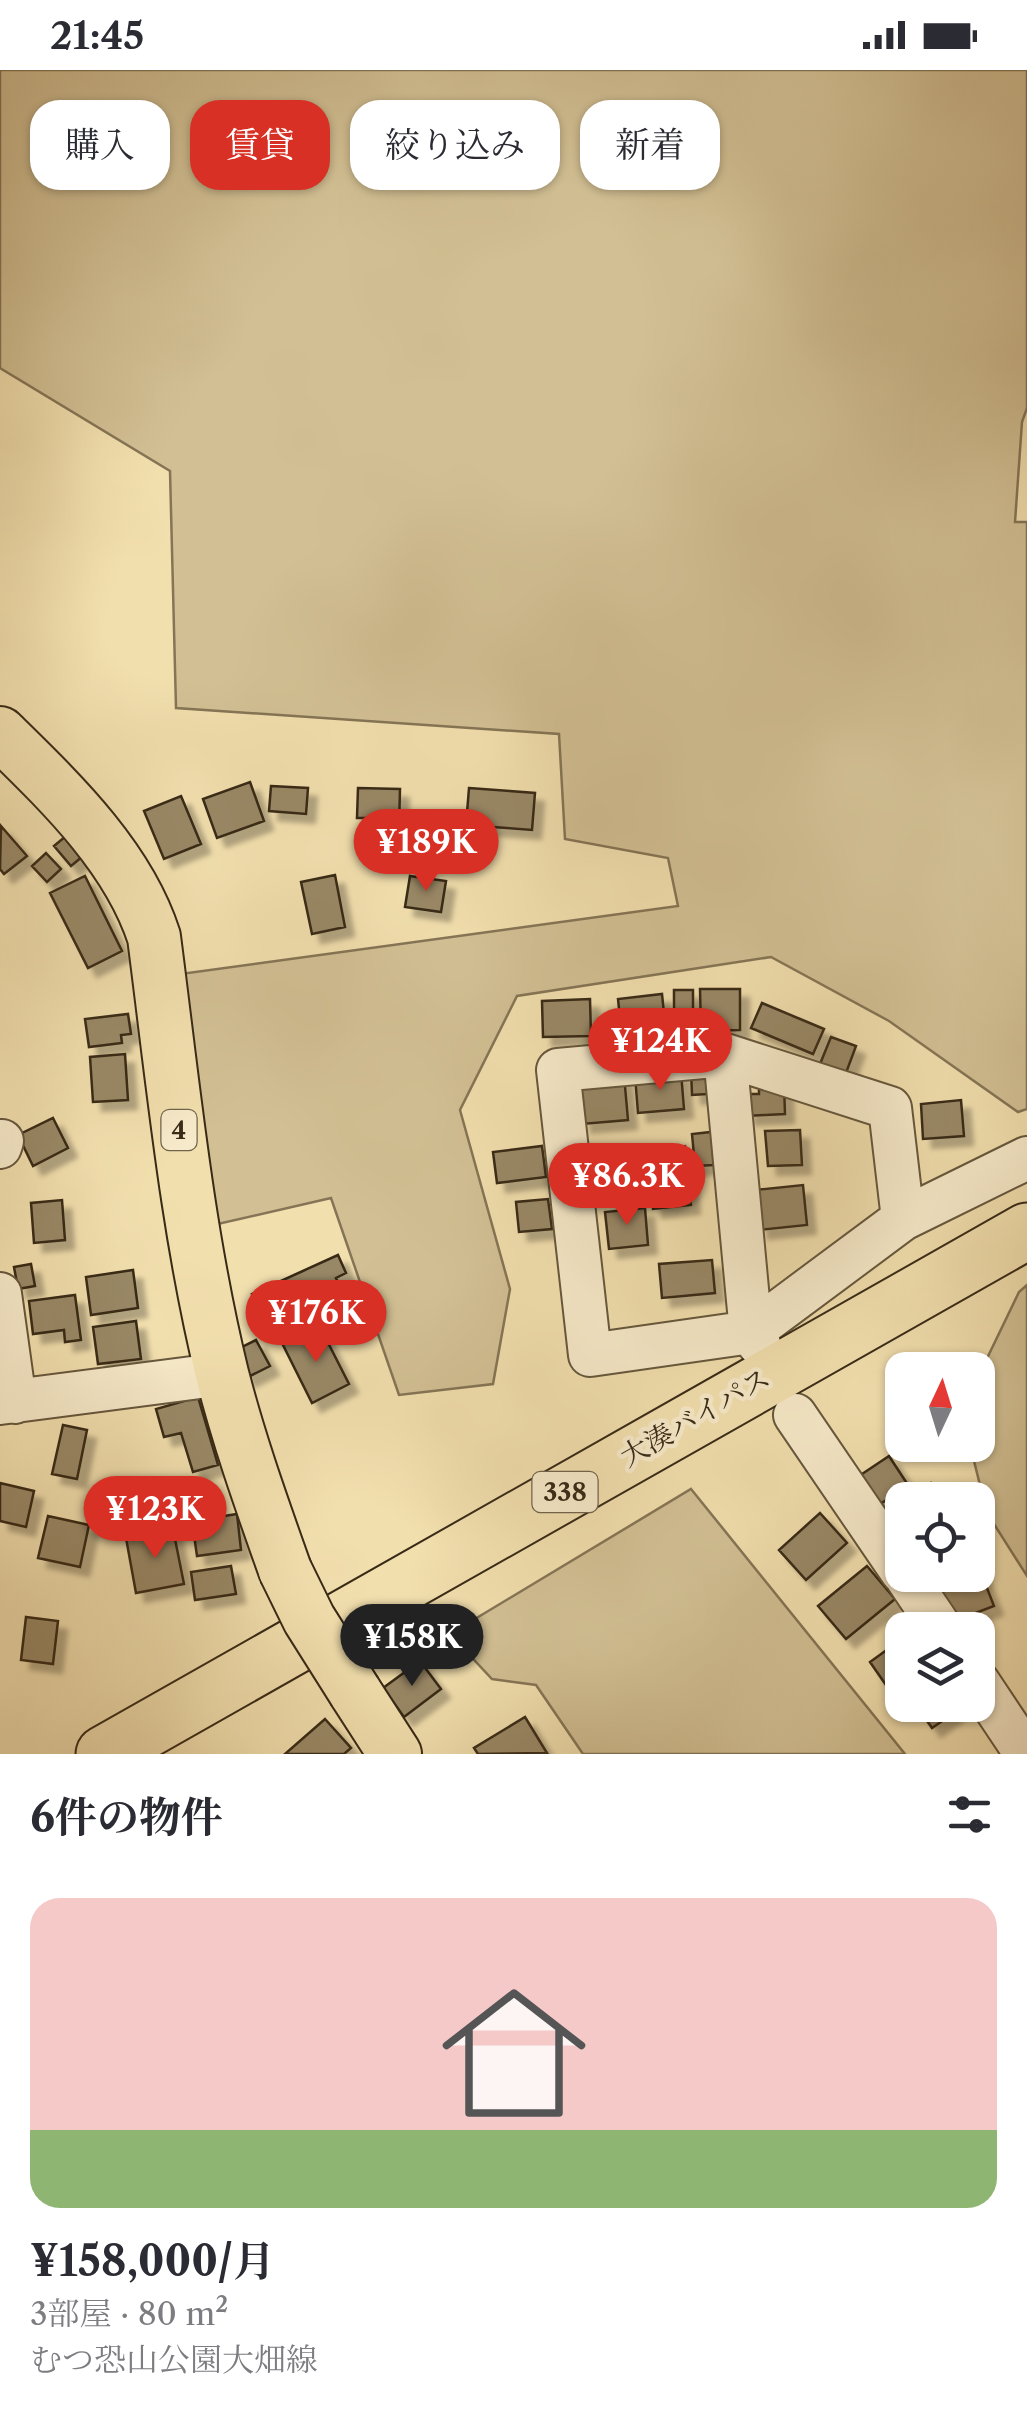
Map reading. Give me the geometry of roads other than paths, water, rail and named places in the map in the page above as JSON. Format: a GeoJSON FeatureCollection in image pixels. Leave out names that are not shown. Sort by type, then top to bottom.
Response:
{"type":"FeatureCollection","features":[{"type":"Feature","properties":{"kind":"highway","name":"大湊バイパス"},"geometry":{"type":"LineString","coordinates":[[104,1754],[1027,1231]]}},
{"type":"Feature","properties":{"kind":"main road","name":"4"},"geometry":{"type":"LineString","coordinates":[[0,732],[66,800],[116,862],[144,906],[154,937],[192,1226],[222,1374],[285,1570],[387,1750]]}},
{"type":"Feature","properties":{"kind":"street"},"geometry":{"type":"LineString","coordinates":[[904,1219],[890,1108],[725,1055],[558,1070],[590,1355],[755,1338],[904,1219],[1027,1158]]}},
{"type":"Feature","properties":{"kind":"street"},"geometry":{"type":"LineString","coordinates":[[725,1055],[755,1338]]}},
{"type":"Feature","properties":{"kind":"street"},"geometry":{"type":"LineString","coordinates":[[0,1294],[8,1403],[222,1374]]}},
{"type":"Feature","properties":{"kind":"street"},"geometry":{"type":"LineString","coordinates":[[796,1415],[885,1545]]}},
{"type":"Feature","properties":{"kind":"street"},"geometry":{"type":"LineString","coordinates":[[995,1708],[1026,1754]]}}]}
